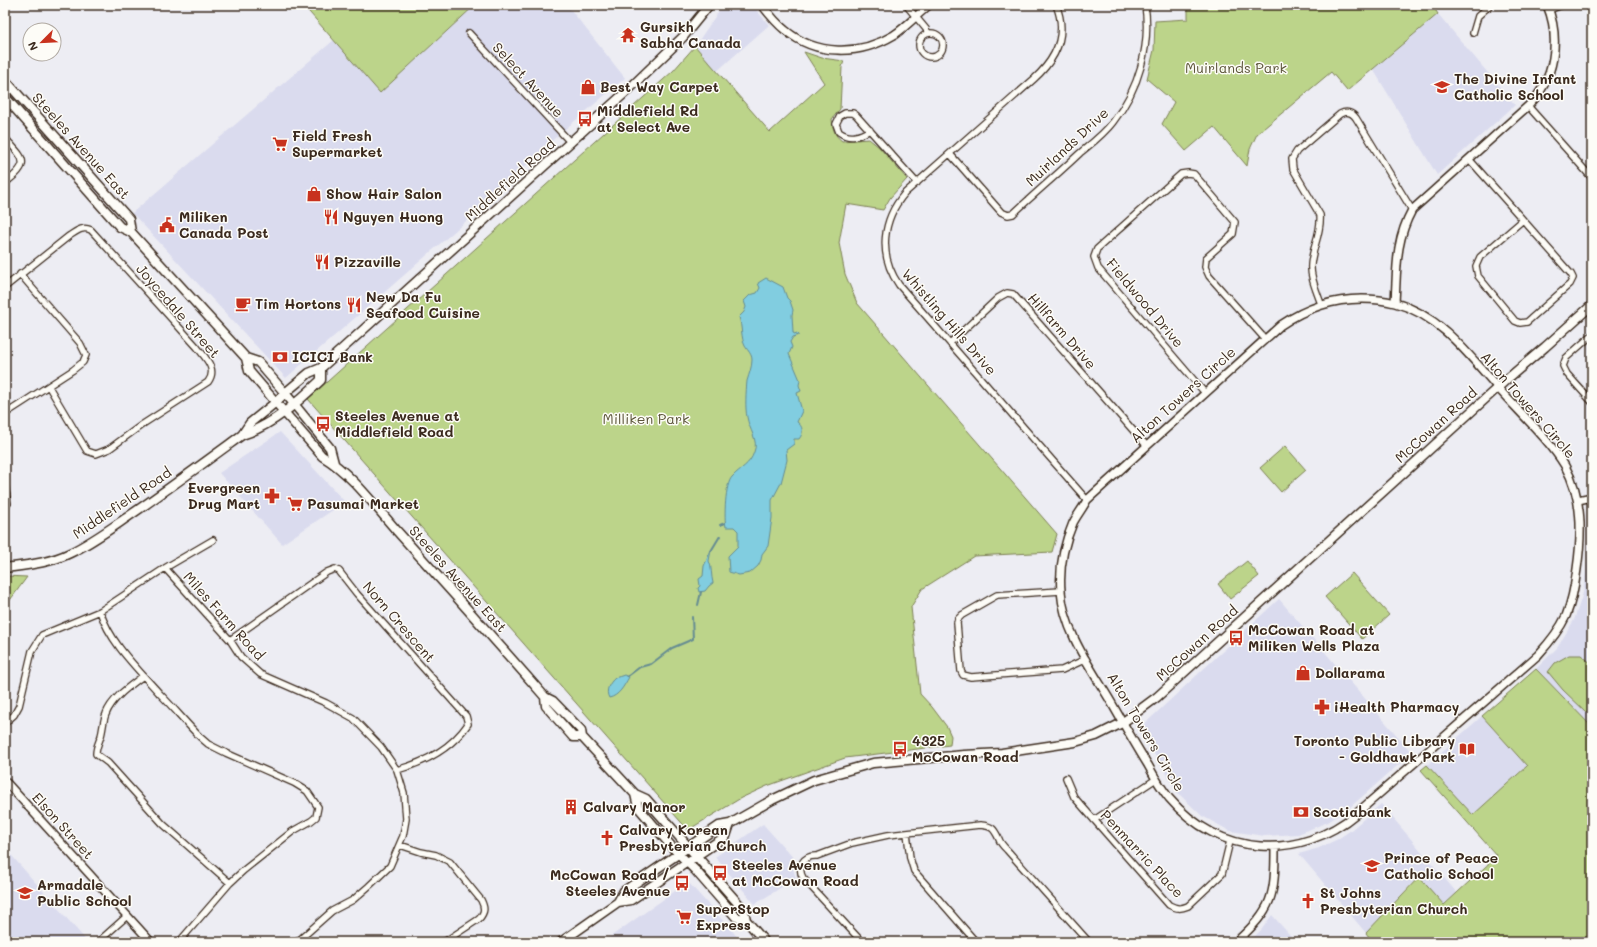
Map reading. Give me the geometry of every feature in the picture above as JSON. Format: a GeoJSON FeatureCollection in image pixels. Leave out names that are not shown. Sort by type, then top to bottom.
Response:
{"type":"FeatureCollection","features":[{"type":"Feature","properties":{"kind":"main road","name":"Middlefield Road"},"geometry":{"type":"LineString","coordinates":[[242,435],[250,423],[309,373],[321,368],[571,143],[683,37],[709,5]]}},
{"type":"Feature","properties":{"kind":"main road","name":"Steeles Avenue East"},"geometry":{"type":"LineString","coordinates":[[5,80],[129,219],[131,232]]}},
{"type":"Feature","properties":{"kind":"main road","name":"Steeles Avenue East"},"geometry":{"type":"LineString","coordinates":[[5,97],[120,226],[131,232],[246,358],[258,362],[330,448],[334,463]]}},
{"type":"Feature","properties":{"kind":"main road","name":"McCowan Road"},"geometry":{"type":"LineString","coordinates":[[618,902],[624,891],[719,826],[730,824],[772,800],[814,780],[873,763],[1002,753],[1075,742],[1096,736],[1122,723],[1157,697],[1497,388],[1592,305]]}},
{"type":"Feature","properties":{"kind":"main road","name":"Steeles Avenue East"},"geometry":{"type":"LineString","coordinates":[[246,358],[249,371],[322,456],[334,463],[462,602],[545,697],[553,701],[581,730],[582,737],[635,794],[646,800],[744,910],[746,920],[765,942]]}},
{"type":"Feature","properties":{"kind":"main road","name":"Middlefield Road"},"geometry":{"type":"LineString","coordinates":[[5,568],[42,562],[70,553],[103,534],[242,435],[256,430],[294,404],[321,380],[321,368]]}},
{"type":"Feature","properties":{"kind":"main road","name":"Steeles Avenue East"},"geometry":{"type":"LineString","coordinates":[[635,794],[638,807],[736,917],[746,920]]}},
{"type":"Feature","properties":{"kind":"main road","name":"McCowan Road"},"geometry":{"type":"LineString","coordinates":[[561,942],[618,902],[631,900],[726,836],[730,824]]}},
{"type":"Feature","properties":{"kind":"street"},"geometry":{"type":"LineString","coordinates":[[762,5],[777,23],[793,36],[816,47],[837,50],[856,49],[874,45],[894,34],[929,5]]}},
{"type":"Feature","properties":{"kind":"street"},"geometry":{"type":"LineString","coordinates":[[906,5],[928,33],[937,35],[942,40],[942,52],[935,57],[928,57],[921,53],[919,49],[919,41],[928,33]]}},
{"type":"Feature","properties":{"kind":"street","name":"Whistling Hills Drive"},"geometry":{"type":"LineString","coordinates":[[1056,5],[1060,16],[1060,36],[1054,56],[1048,65],[1034,79],[898,201],[890,218],[886,236],[887,259],[891,273],[898,285],[950,342],[1087,500]]}},
{"type":"Feature","properties":{"kind":"street","name":"Muirlands Drive"},"geometry":{"type":"LineString","coordinates":[[950,154],[1001,212],[1008,215],[1013,214],[1098,137],[1113,122],[1123,108],[1136,82],[1144,56],[1147,32],[1145,5]]}},
{"type":"Feature","properties":{"kind":"street"},"geometry":{"type":"LineString","coordinates":[[1474,33],[1478,16],[1490,5]]}},
{"type":"Feature","properties":{"kind":"street"},"geometry":{"type":"LineString","coordinates":[[1395,303],[1398,244],[1404,226],[1412,210],[1528,106],[1540,92],[1547,80],[1553,60],[1555,35],[1548,8],[1562,5]]}},
{"type":"Feature","properties":{"kind":"street","name":"Select Avenue"},"geometry":{"type":"LineString","coordinates":[[469,33],[571,143]]}},
{"type":"Feature","properties":{"kind":"street"},"geometry":{"type":"LineString","coordinates":[[1528,106],[1592,178]]}},
{"type":"Feature","properties":{"kind":"street"},"geometry":{"type":"LineString","coordinates":[[1321,304],[1312,277],[1311,267],[1320,223],[1320,215],[1293,169],[1292,159],[1297,151],[1340,114],[1346,112],[1352,114],[1356,118],[1412,210]]}},
{"type":"Feature","properties":{"kind":"street"},"geometry":{"type":"LineString","coordinates":[[870,130],[861,135],[848,137],[839,132],[836,124],[842,114],[853,113],[870,130],[917,183]]}},
{"type":"Feature","properties":{"kind":"street"},"geometry":{"type":"LineString","coordinates":[[5,138],[21,157],[22,165],[18,173],[5,183]]}},
{"type":"Feature","properties":{"kind":"street"},"geometry":{"type":"LineString","coordinates":[[1469,159],[1571,274],[1573,280],[1528,322],[1520,324],[1515,321],[1478,276],[1476,266],[1480,256],[1523,220]]}},
{"type":"Feature","properties":{"kind":"street","name":"Fieldwood Drive"},"geometry":{"type":"LineString","coordinates":[[1205,393],[1098,268],[1094,261],[1097,249],[1181,174],[1194,174],[1235,222],[1233,234],[1206,258],[1204,267],[1209,276],[1265,339]]}},
{"type":"Feature","properties":{"kind":"street","name":"Joycedale Street"},"geometry":{"type":"LineString","coordinates":[[5,287],[69,236],[79,229],[86,228],[91,230],[197,347],[212,368],[212,377],[208,382],[143,424],[109,449],[96,454],[87,451],[49,387]]}},
{"type":"Feature","properties":{"kind":"street"},"geometry":{"type":"LineString","coordinates":[[5,414],[74,370],[83,362],[86,355],[80,343],[20,274]]}},
{"type":"Feature","properties":{"kind":"street","name":"Hillfarm Drive"},"geometry":{"type":"LineString","coordinates":[[950,342],[998,298],[1007,293],[1013,294],[1146,445]]}},
{"type":"Feature","properties":{"kind":"street","name":"Alton Towers Circle"},"geometry":{"type":"LineString","coordinates":[[1362,299],[1395,303],[1420,313],[1441,327],[1451,336],[1560,458],[1571,478],[1578,500],[1581,533],[1574,589],[1566,615],[1558,631],[1547,645],[1350,819],[1327,834],[1293,845],[1275,847],[1230,840],[1205,829],[1182,812],[1168,797],[1122,723],[1086,659],[1068,623],[1064,609],[1061,591],[1061,568],[1066,543],[1074,522],[1087,500],[1146,445],[1265,339],[1295,316],[1321,304],[1344,300],[1362,299]]}},
{"type":"Feature","properties":{"kind":"street"},"geometry":{"type":"LineString","coordinates":[[1592,335],[1566,358],[1563,366],[1567,374],[1592,402]]}},
{"type":"Feature","properties":{"kind":"street"},"geometry":{"type":"LineString","coordinates":[[5,486],[8,503]]}},
{"type":"Feature","properties":{"kind":"street"},"geometry":{"type":"LineString","coordinates":[[1578,500],[1592,497]]}},
{"type":"Feature","properties":{"kind":"street"},"geometry":{"type":"LineString","coordinates":[[5,723],[14,715],[19,706],[32,651],[42,635],[100,611],[165,568],[213,540]]}},
{"type":"Feature","properties":{"kind":"street","name":"Miles Farm Road"},"geometry":{"type":"LineString","coordinates":[[165,568],[230,640],[241,657],[260,674],[326,703],[353,718],[381,747],[397,770],[404,793],[406,809],[404,836],[390,866],[353,900],[332,911],[297,942]]}},
{"type":"Feature","properties":{"kind":"street","name":"Norn Crescent"},"geometry":{"type":"LineString","coordinates":[[230,640],[327,572],[335,569],[339,571],[357,594],[461,708],[467,720],[468,724],[462,734],[446,747],[427,760],[397,770]]}},
{"type":"Feature","properties":{"kind":"street"},"geometry":{"type":"LineString","coordinates":[[1061,591],[997,596],[962,615],[958,619],[957,623],[961,671],[963,675],[971,677],[1059,670],[1086,659]]}},
{"type":"Feature","properties":{"kind":"street"},"geometry":{"type":"LineString","coordinates":[[100,611],[103,621],[111,635],[143,676],[192,729],[208,744],[294,783],[307,791],[318,807],[316,817],[293,831],[230,883],[179,942]]}},
{"type":"Feature","properties":{"kind":"street"},"geometry":{"type":"LineString","coordinates":[[143,676],[128,687],[115,700],[106,714],[101,737],[96,749],[96,754],[108,763],[163,824],[230,883]]}},
{"type":"Feature","properties":{"kind":"street","name":"Penmarric Place"},"geometry":{"type":"LineString","coordinates":[[1066,778],[1074,797],[1170,905],[1179,909],[1188,906],[1222,874],[1230,840]]}},
{"type":"Feature","properties":{"kind":"street"},"geometry":{"type":"LineString","coordinates":[[1094,820],[1156,779]]}},
{"type":"Feature","properties":{"kind":"street","name":"Elson Street"},"geometry":{"type":"LineString","coordinates":[[5,781],[150,942]]}},
{"type":"Feature","properties":{"kind":"street"},"geometry":{"type":"LineString","coordinates":[[862,942],[803,878],[801,873],[801,864],[809,857],[876,837],[980,825],[990,827],[998,834],[999,840],[1007,850],[1089,942]]}},
{"type":"Feature","properties":{"kind":"street"},"geometry":{"type":"LineString","coordinates":[[907,833],[910,858],[914,871],[976,942]]}},
{"type":"Feature","properties":{"kind":"street"},"geometry":{"type":"LineString","coordinates":[[400,845],[436,855],[450,862],[482,900],[485,907],[483,914],[479,919],[444,942]]}},
{"type":"Feature","properties":{"kind":"street"},"geometry":{"type":"LineString","coordinates":[[1236,942],[1258,920],[1270,900],[1275,879],[1275,847]]}},
{"type":"Feature","properties":{"kind":"street"},"geometry":{"type":"LineString","coordinates":[[98,942],[127,916]]}},
{"type":"Feature","properties":{"kind":"shaded area"},"geometry":{"type":"Polygon","coordinates":[[[475,5],[567,5],[625,78],[556,137],[480,209],[286,378],[132,213],[334,40],[380,93],[475,5]]]}},
{"type":"Feature","properties":{"kind":"shaded area"},"geometry":{"type":"Polygon","coordinates":[[[723,5],[752,5],[769,25],[716,72],[695,46],[723,5]]]}},
{"type":"Feature","properties":{"kind":"shaded area","name":"The Divine Infant Catholic School"},"geometry":{"type":"Polygon","coordinates":[[[1438,14],[1515,105],[1437,175],[1373,69],[1438,14]]]}},
{"type":"Feature","properties":{"kind":"shaded area"},"geometry":{"type":"Polygon","coordinates":[[[280,432],[345,502],[282,544],[219,473],[280,432]]]}},
{"type":"Feature","properties":{"kind":"shaded area"},"geometry":{"type":"Polygon","coordinates":[[[1592,540],[1592,727],[1536,669],[1557,648],[1574,620],[1583,593],[1590,541],[1592,540]]]}},
{"type":"Feature","properties":{"kind":"shaded area"},"geometry":{"type":"Polygon","coordinates":[[[1279,599],[1412,753],[1348,809],[1328,822],[1298,834],[1265,836],[1230,831],[1202,816],[1178,793],[1139,729],[1279,599]]]}},
{"type":"Feature","properties":{"kind":"shaded area"},"geometry":{"type":"Polygon","coordinates":[[[1482,716],[1527,766],[1473,815],[1427,765],[1482,716]]]}},
{"type":"Feature","properties":{"kind":"shaded area","name":"Prince of Peace Catholic School"},"geometry":{"type":"Polygon","coordinates":[[[1381,804],[1457,893],[1444,905],[1418,877],[1366,933],[1299,854],[1319,848],[1338,839],[1351,830],[1381,804]]]}},
{"type":"Feature","properties":{"kind":"shaded area"},"geometry":{"type":"Polygon","coordinates":[[[763,824],[796,861],[793,869],[796,878],[755,904],[715,857],[763,824]]]}},
{"type":"Feature","properties":{"kind":"shaded area","name":"Armadale Public School"},"geometry":{"type":"Polygon","coordinates":[[[5,848],[85,939],[81,942],[5,942],[5,848]]]}},
{"type":"Feature","properties":{"kind":"shaded area"},"geometry":{"type":"Polygon","coordinates":[[[688,882],[742,942],[603,942],[688,882]]]}},
{"type":"Feature","properties":{"kind":"shaded area"},"geometry":{"type":"Polygon","coordinates":[[[1272,915],[1296,942],[1249,942],[1262,929],[1272,915]]]}},
{"type":"Feature","properties":{"kind":"green space"},"geometry":{"type":"Polygon","coordinates":[[[303,5],[475,5],[380,93],[303,5]]]}},
{"type":"Feature","properties":{"kind":"green space","name":"Muirlands Park"},"geometry":{"type":"Polygon","coordinates":[[[1188,5],[1432,5],[1438,14],[1347,91],[1331,72],[1257,134],[1250,149],[1247,166],[1214,127],[1186,151],[1162,124],[1174,102],[1147,79],[1154,50],[1155,21],[1188,19],[1188,5]]]}},
{"type":"Feature","properties":{"kind":"green space","name":"Milliken Park"},"geometry":{"type":"Polygon","coordinates":[[[695,46],[770,132],[824,83],[804,52],[822,58],[844,61],[842,67],[840,109],[832,119],[833,129],[842,141],[869,139],[879,147],[907,179],[890,198],[883,210],[846,204],[839,243],[845,274],[857,303],[1057,534],[1052,552],[974,556],[922,589],[911,607],[920,694],[947,727],[951,736],[950,745],[845,758],[767,786],[741,798],[688,830],[308,399],[673,71],[695,46]]]}},
{"type":"Feature","properties":{"kind":"green space"},"geometry":{"type":"Polygon","coordinates":[[[1285,446],[1306,470],[1281,492],[1260,468],[1285,446]]]}},
{"type":"Feature","properties":{"kind":"green space"},"geometry":{"type":"Polygon","coordinates":[[[1247,561],[1259,576],[1230,599],[1218,584],[1247,561]]]}},
{"type":"Feature","properties":{"kind":"green space"},"geometry":{"type":"Polygon","coordinates":[[[1352,573],[1389,615],[1362,639],[1325,597],[1352,573]]]}},
{"type":"Feature","properties":{"kind":"green space"},"geometry":{"type":"Polygon","coordinates":[[[5,576],[27,577],[5,607],[5,576]]]}},
{"type":"Feature","properties":{"kind":"green space"},"geometry":{"type":"Polygon","coordinates":[[[1569,655],[1581,655],[1592,664],[1592,709],[1586,712],[1563,690],[1548,672],[1555,663],[1569,655]]]}},
{"type":"Feature","properties":{"kind":"green space"},"geometry":{"type":"Polygon","coordinates":[[[1536,669],[1592,727],[1592,942],[1373,942],[1366,933],[1419,877],[1444,905],[1497,856],[1421,770],[1427,765],[1473,815],[1527,766],[1482,716],[1536,669]]]}},
{"type":"Feature","properties":{"kind":"water"},"geometry":{"type":"Polygon","coordinates":[[[766,278],[783,287],[793,310],[793,332],[794,334],[797,333],[799,335],[793,337],[790,342],[792,347],[789,354],[800,380],[799,385],[801,391],[797,393],[802,411],[797,422],[801,426],[802,432],[801,437],[799,439],[794,439],[794,444],[786,450],[787,460],[781,483],[772,500],[772,518],[768,546],[762,554],[758,566],[750,573],[739,575],[729,572],[728,556],[738,546],[738,531],[734,527],[726,527],[726,494],[732,477],[750,460],[755,448],[755,443],[746,413],[747,381],[752,365],[752,358],[744,343],[739,317],[744,312],[746,307],[744,301],[750,295],[757,293],[760,288],[758,283],[766,278]]]}},
{"type":"Feature","properties":{"kind":"water"},"geometry":{"type":"Polygon","coordinates":[[[711,550],[709,561],[713,583],[705,591],[699,592],[699,579],[703,576],[704,566],[711,550]]]}},
{"type":"Feature","properties":{"kind":"water"},"geometry":{"type":"Polygon","coordinates":[[[624,675],[629,677],[623,687],[616,695],[609,698],[607,693],[611,682],[615,678],[624,675]]]}},
{"type":"Feature","properties":{"kind":"waterway"},"geometry":{"type":"LineString","coordinates":[[720,525],[725,523]]}},
{"type":"Feature","properties":{"kind":"waterway"},"geometry":{"type":"LineString","coordinates":[[711,551],[720,536]]}},
{"type":"Feature","properties":{"kind":"waterway"},"geometry":{"type":"LineString","coordinates":[[698,605],[701,592]]}},
{"type":"Feature","properties":{"kind":"waterway"},"geometry":{"type":"LineString","coordinates":[[628,676],[640,667],[651,664],[672,648],[693,639],[692,617]]}},
{"type":"Feature","properties":{"kind":"place","name":"Gursikh Sabha Canada"},"geometry":{"type":"Point","coordinates":[628,35]}},
{"type":"Feature","properties":{"kind":"place","name":"Best Way Carpet"},"geometry":{"type":"Point","coordinates":[588,87]}},
{"type":"Feature","properties":{"kind":"place","name":"The Divine Infant Catholic School"},"geometry":{"type":"Point","coordinates":[1442,87]}},
{"type":"Feature","properties":{"kind":"place","name":"Middlefield Rd at Select Ave"},"geometry":{"type":"Point","coordinates":[585,119]}},
{"type":"Feature","properties":{"kind":"place","name":"Field Fresh Supermarket"},"geometry":{"type":"Point","coordinates":[280,144]}},
{"type":"Feature","properties":{"kind":"place","name":"Show Hair Salon"},"geometry":{"type":"Point","coordinates":[314,194]}},
{"type":"Feature","properties":{"kind":"place","name":"Nguyen Huong"},"geometry":{"type":"Point","coordinates":[331,217]}},
{"type":"Feature","properties":{"kind":"place","name":"Miliken Canada Post"},"geometry":{"type":"Point","coordinates":[167,225]}},
{"type":"Feature","properties":{"kind":"place","name":"Pizzaville"},"geometry":{"type":"Point","coordinates":[322,262]}},
{"type":"Feature","properties":{"kind":"place","name":"Tim Hortons"},"geometry":{"type":"Point","coordinates":[243,304]}},
{"type":"Feature","properties":{"kind":"place","name":"New Da Fu Seafood Cuisine"},"geometry":{"type":"Point","coordinates":[354,305]}},
{"type":"Feature","properties":{"kind":"place","name":"ICICI Bank"},"geometry":{"type":"Point","coordinates":[280,357]}},
{"type":"Feature","properties":{"kind":"place","name":"Steeles Avenue at Middlefield Road"},"geometry":{"type":"Point","coordinates":[323,424]}},
{"type":"Feature","properties":{"kind":"place","name":"Evergreen Drug Mart"},"geometry":{"type":"Point","coordinates":[272,496]}},
{"type":"Feature","properties":{"kind":"place","name":"Pasumai Market"},"geometry":{"type":"Point","coordinates":[295,504]}},
{"type":"Feature","properties":{"kind":"place","name":"McCowan Road at Miliken Wells Plaza"},"geometry":{"type":"Point","coordinates":[1236,638]}},
{"type":"Feature","properties":{"kind":"place","name":"Dollarama"},"geometry":{"type":"Point","coordinates":[1303,673]}},
{"type":"Feature","properties":{"kind":"place","name":"iHealth Pharmacy"},"geometry":{"type":"Point","coordinates":[1322,707]}},
{"type":"Feature","properties":{"kind":"place","name":"4325 McCowan Road"},"geometry":{"type":"Point","coordinates":[900,749]}},
{"type":"Feature","properties":{"kind":"place","name":"Toronto Public Library - Goldhawk Park"},"geometry":{"type":"Point","coordinates":[1467,749]}},
{"type":"Feature","properties":{"kind":"place","name":"Calvary Manor"},"geometry":{"type":"Point","coordinates":[571,807]}},
{"type":"Feature","properties":{"kind":"place","name":"Scotiabank"},"geometry":{"type":"Point","coordinates":[1301,812]}},
{"type":"Feature","properties":{"kind":"place","name":"Calvary Korean Presbyterian Church"},"geometry":{"type":"Point","coordinates":[607,838]}},
{"type":"Feature","properties":{"kind":"place","name":"Prince of Peace Catholic School"},"geometry":{"type":"Point","coordinates":[1372,866]}},
{"type":"Feature","properties":{"kind":"place","name":"Steeles Avenue at McCowan Road"},"geometry":{"type":"Point","coordinates":[720,873]}},
{"type":"Feature","properties":{"kind":"place","name":"McCowan Road / Steeles Avenue"},"geometry":{"type":"Point","coordinates":[682,883]}},
{"type":"Feature","properties":{"kind":"place","name":"Armadale Public School"},"geometry":{"type":"Point","coordinates":[25,893]}},
{"type":"Feature","properties":{"kind":"place","name":"St Johns Presbyterian Church"},"geometry":{"type":"Point","coordinates":[1308,901]}},
{"type":"Feature","properties":{"kind":"place","name":"SuperStop Express"},"geometry":{"type":"Point","coordinates":[684,917]}}]}
